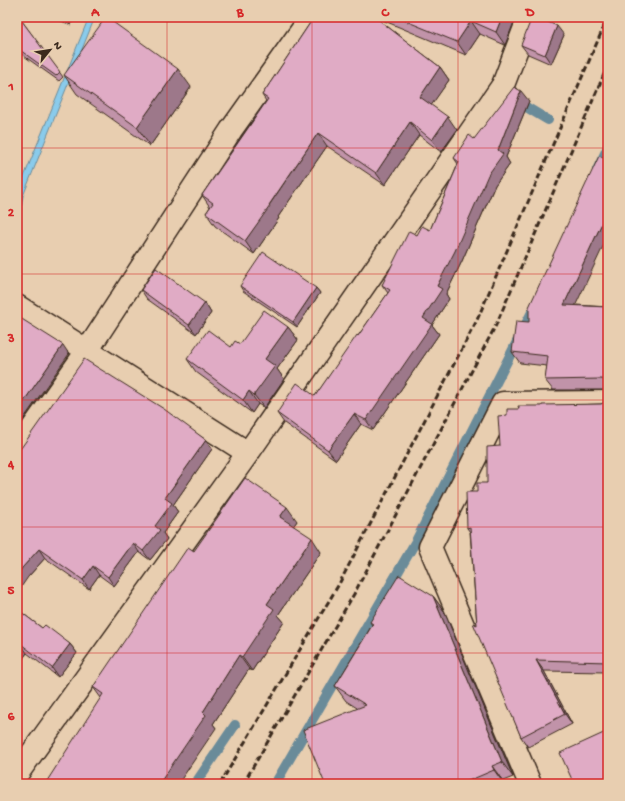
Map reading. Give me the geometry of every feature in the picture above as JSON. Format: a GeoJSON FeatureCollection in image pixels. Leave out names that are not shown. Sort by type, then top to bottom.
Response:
{"type":"FeatureCollection","features":[{"type":"Feature","properties":{"kind":"street"},"geometry":{"type":"LineString","coordinates":[[17,774],[248,453],[503,85],[529,17]]}},
{"type":"Feature","properties":{"kind":"street"},"geometry":{"type":"LineString","coordinates":[[17,450],[87,351],[231,130],[307,24]]}},
{"type":"Feature","properties":{"kind":"street"},"geometry":{"type":"LineString","coordinates":[[17,306],[248,453]]}},
{"type":"Feature","properties":{"kind":"street"},"geometry":{"type":"LineString","coordinates":[[530,784],[430,547],[503,403],[608,402]]}},
{"type":"Feature","properties":{"kind":"water"},"geometry":{"type":"Polygon","coordinates":[[[89,17],[95,17],[23,196],[17,235],[17,194],[89,17]]]}},
{"type":"Feature","properties":{"kind":"building"},"geometry":{"type":"Polygon","coordinates":[[[17,17],[19,17],[60,72],[56,76],[17,48],[17,17]]]}},
{"type":"Feature","properties":{"kind":"building"},"geometry":{"type":"Polygon","coordinates":[[[106,17],[178,69],[137,127],[64,75],[106,17]]]}},
{"type":"Feature","properties":{"kind":"building"},"geometry":{"type":"Polygon","coordinates":[[[314,17],[375,17],[440,67],[420,97],[448,117],[432,140],[410,122],[376,173],[318,133],[245,241],[206,213],[213,203],[202,195],[268,99],[262,95],[314,17]]]}},
{"type":"Feature","properties":{"kind":"building"},"geometry":{"type":"Polygon","coordinates":[[[396,17],[502,17],[496,32],[471,21],[457,42],[396,17]]]}},
{"type":"Feature","properties":{"kind":"building"},"geometry":{"type":"Polygon","coordinates":[[[532,17],[537,17],[557,26],[545,55],[521,45],[532,17]]]}},
{"type":"Feature","properties":{"kind":"building"},"geometry":{"type":"Polygon","coordinates":[[[514,87],[521,91],[498,150],[503,154],[488,175],[455,251],[437,286],[442,289],[423,318],[432,324],[366,420],[354,414],[328,450],[277,413],[297,383],[315,396],[390,290],[382,285],[409,231],[417,235],[422,226],[430,230],[459,162],[454,158],[469,135],[474,139],[514,87]]]}},
{"type":"Feature","properties":{"kind":"building"},"geometry":{"type":"Polygon","coordinates":[[[599,156],[608,160],[608,210],[564,305],[608,307],[608,382],[601,379],[545,380],[548,356],[512,352],[516,321],[529,322],[529,307],[599,156]]]}},
{"type":"Feature","properties":{"kind":"building"},"geometry":{"type":"Polygon","coordinates":[[[263,252],[316,288],[293,322],[240,286],[263,252]]]}},
{"type":"Feature","properties":{"kind":"building"},"geometry":{"type":"Polygon","coordinates":[[[156,268],[205,303],[189,325],[141,290],[156,268]]]}},
{"type":"Feature","properties":{"kind":"building"},"geometry":{"type":"Polygon","coordinates":[[[264,310],[288,327],[265,359],[275,366],[254,395],[249,391],[243,400],[187,359],[208,330],[231,347],[235,341],[240,344],[264,310]]]}},
{"type":"Feature","properties":{"kind":"building"},"geometry":{"type":"Polygon","coordinates":[[[17,316],[63,345],[17,411],[17,316]]]}},
{"type":"Feature","properties":{"kind":"building"},"geometry":{"type":"Polygon","coordinates":[[[84,359],[164,409],[206,440],[165,498],[172,503],[155,526],[160,530],[143,551],[133,543],[108,577],[93,566],[83,580],[39,549],[17,575],[17,452],[84,359]]]}},
{"type":"Feature","properties":{"kind":"building"},"geometry":{"type":"Polygon","coordinates":[[[608,401],[608,662],[536,660],[565,714],[521,737],[473,623],[477,625],[470,527],[467,528],[466,492],[477,492],[477,483],[487,483],[487,447],[500,446],[498,416],[507,415],[507,409],[519,409],[518,406],[601,404],[608,401]]]}},
{"type":"Feature","properties":{"kind":"building"},"geometry":{"type":"Polygon","coordinates":[[[245,478],[287,507],[280,517],[312,538],[267,604],[274,609],[242,657],[239,655],[203,712],[206,715],[159,784],[45,784],[103,694],[93,687],[188,547],[194,551],[245,478]]]}},
{"type":"Feature","properties":{"kind":"building"},"geometry":{"type":"Polygon","coordinates":[[[399,575],[433,596],[502,762],[492,766],[494,770],[461,784],[325,784],[303,730],[366,705],[335,686],[373,624],[370,622],[399,575]]]}},
{"type":"Feature","properties":{"kind":"building"},"geometry":{"type":"Polygon","coordinates":[[[17,609],[42,628],[45,625],[70,644],[52,668],[21,644],[17,649],[17,609]]]}},
{"type":"Feature","properties":{"kind":"building"},"geometry":{"type":"Polygon","coordinates":[[[608,731],[608,784],[574,784],[560,753],[608,731]]]}},
{"type":"Feature","properties":{"kind":"waterway"},"geometry":{"type":"LineString","coordinates":[[516,101],[548,120]]}},
{"type":"Feature","properties":{"kind":"waterway"},"geometry":{"type":"LineString","coordinates":[[597,170],[608,147]]}},
{"type":"Feature","properties":{"kind":"waterway"},"geometry":{"type":"LineString","coordinates":[[275,784],[416,541],[535,306]]}},
{"type":"Feature","properties":{"kind":"waterway"},"geometry":{"type":"LineString","coordinates":[[195,784],[235,725]]}},
{"type":"Feature","properties":{"kind":"railway"},"geometry":{"type":"LineString","coordinates":[[220,784],[339,584],[477,320],[608,17]]}},
{"type":"Feature","properties":{"kind":"railway"},"geometry":{"type":"LineString","coordinates":[[243,784],[354,594],[496,325],[608,65]]}}]}
